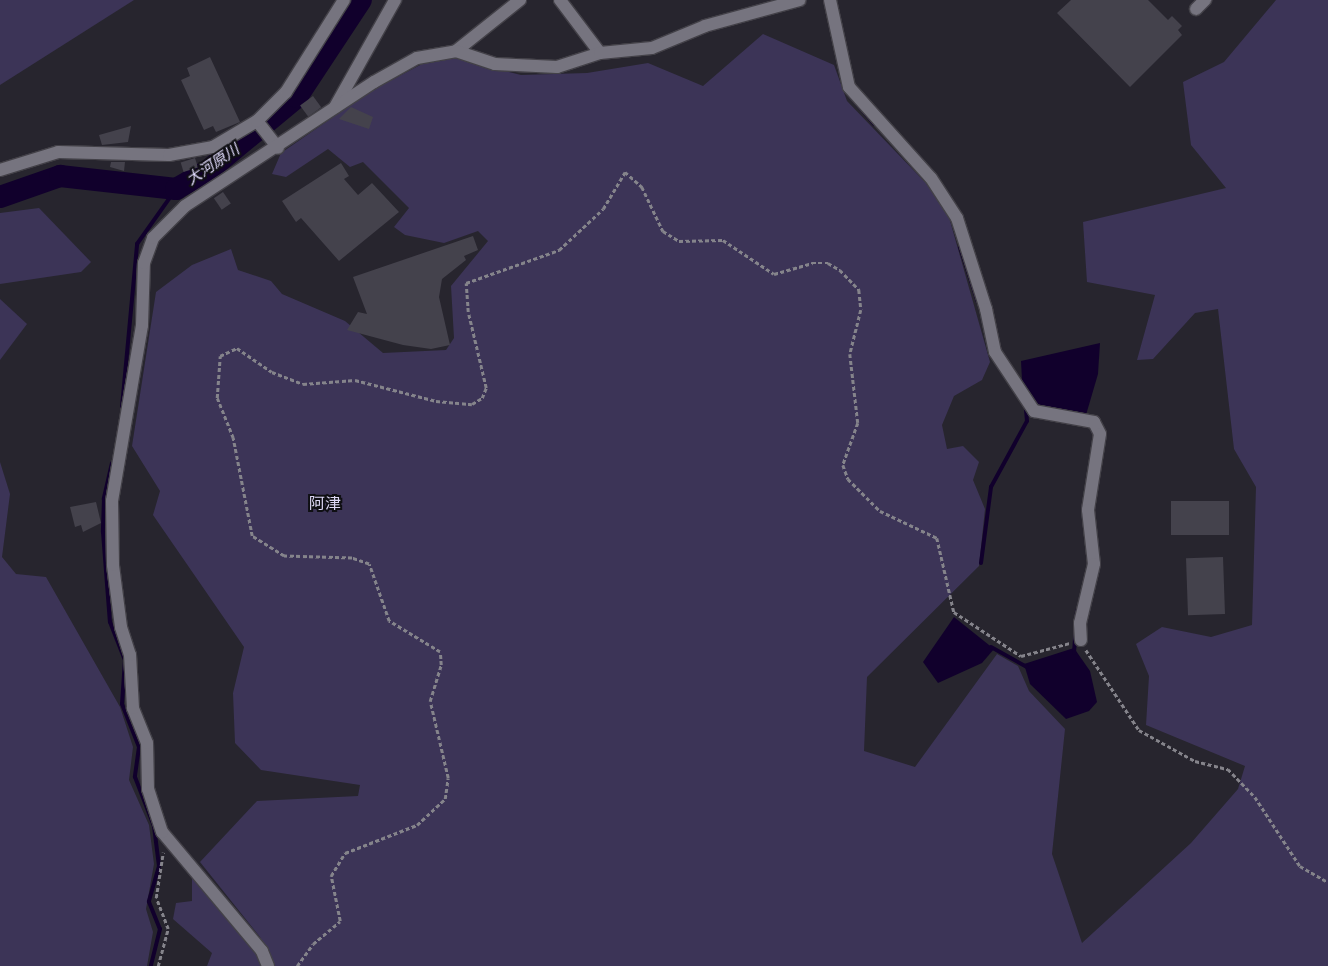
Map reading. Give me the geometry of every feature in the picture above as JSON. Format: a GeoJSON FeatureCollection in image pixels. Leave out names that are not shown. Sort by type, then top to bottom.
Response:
{"type":"FeatureCollection","features":[{"type":"Feature","properties":{"kind":"street"},"geometry":{"type":"LineString","coordinates":[[0,170],[58,152],[192,154],[262,127],[299,77],[344,0]]}},
{"type":"Feature","properties":{"kind":"street"},"geometry":{"type":"LineString","coordinates":[[334,109],[395,0]]}},
{"type":"Feature","properties":{"kind":"street"},"geometry":{"type":"LineString","coordinates":[[268,966],[262,951],[162,832],[148,790],[147,743],[133,708],[131,660],[121,627],[111,534],[112,501],[142,325],[144,263],[153,238],[171,217],[278,148],[334,109],[417,58],[456,51],[520,0]]}},
{"type":"Feature","properties":{"kind":"street"},"geometry":{"type":"LineString","coordinates":[[560,0],[600,53]]}},
{"type":"Feature","properties":{"kind":"street"},"geometry":{"type":"LineString","coordinates":[[456,51],[495,64],[534,68],[557,67],[600,53],[652,48],[705,26],[800,0]]}},
{"type":"Feature","properties":{"kind":"street"},"geometry":{"type":"LineString","coordinates":[[830,0],[849,87],[931,178],[957,218],[986,309],[995,352],[1034,411],[1094,422],[1100,434],[1088,510],[1094,564],[1076,641]]}},
{"type":"Feature","properties":{"kind":"street"},"geometry":{"type":"LineString","coordinates":[[262,127],[278,148]]}},
{"type":"Feature","properties":{"kind":"path"},"geometry":{"type":"LineString","coordinates":[[297,966],[313,944],[340,921],[331,876],[345,853],[417,825],[445,799],[448,778],[430,700],[441,665],[440,652],[390,621],[369,564],[352,558],[284,556],[252,536],[233,438],[217,398],[220,356],[237,348],[272,372],[303,384],[355,380],[436,401],[472,404],[482,398],[486,388],[468,312],[466,283],[559,250],[603,209],[625,172],[642,187],[663,231],[679,241],[723,240],[774,274],[812,263],[828,263],[840,270],[858,290],[861,310],[850,354],[858,424],[842,465],[848,479],[880,511],[937,538],[954,612],[1020,656],[1076,641],[1139,730],[1195,761],[1228,769],[1255,797],[1300,866],[1328,882]]}},
{"type":"Feature","properties":{"kind":"path"},"geometry":{"type":"LineString","coordinates":[[158,966],[168,929],[156,898],[165,863],[162,832]]}},
{"type":"Feature","properties":{"kind":"shaded area"},"geometry":{"type":"Polygon","coordinates":[[[0,0],[134,0],[0,85],[0,0]]]}},
{"type":"Feature","properties":{"kind":"shaded area"},"geometry":{"type":"Polygon","coordinates":[[[1276,0],[1328,0],[1328,966],[274,966],[260,937],[200,862],[257,801],[358,796],[360,785],[261,770],[235,743],[233,693],[244,647],[153,515],[160,491],[132,446],[156,292],[192,265],[231,249],[238,270],[271,281],[282,294],[345,321],[383,353],[446,350],[454,338],[451,286],[488,241],[478,231],[444,243],[405,235],[394,227],[409,208],[363,162],[350,167],[328,149],[286,177],[272,174],[281,153],[371,91],[422,64],[454,58],[521,75],[587,73],[648,63],[703,86],[763,34],[834,65],[847,101],[945,203],[990,362],[982,380],[954,396],[942,425],[947,449],[963,446],[979,462],[973,480],[985,509],[979,566],[867,677],[864,751],[915,767],[997,654],[1018,666],[1029,691],[1065,729],[1052,854],[1082,943],[1191,843],[1238,789],[1245,766],[1146,725],[1149,676],[1136,644],[1162,627],[1211,637],[1252,625],[1256,487],[1234,449],[1218,309],[1195,313],[1153,359],[1137,360],[1155,295],[1087,282],[1083,222],[1226,188],[1191,145],[1183,82],[1224,62],[1276,0]]]}},
{"type":"Feature","properties":{"kind":"shaded area"},"geometry":{"type":"Polygon","coordinates":[[[39,208],[91,262],[81,272],[0,284],[0,213],[39,208]]]}},
{"type":"Feature","properties":{"kind":"shaded area"},"geometry":{"type":"Polygon","coordinates":[[[0,299],[27,324],[0,360],[0,299]]]}},
{"type":"Feature","properties":{"kind":"shaded area"},"geometry":{"type":"Polygon","coordinates":[[[1100,343],[1098,374],[1086,415],[1034,404],[1022,380],[1021,361],[1100,343]]]}},
{"type":"Feature","properties":{"kind":"shaded area"},"geometry":{"type":"Polygon","coordinates":[[[0,462],[10,494],[2,557],[16,574],[46,577],[120,707],[133,747],[129,780],[149,825],[154,864],[146,909],[153,932],[147,966],[0,966],[0,462]]]}},
{"type":"Feature","properties":{"kind":"shaded area"},"geometry":{"type":"Polygon","coordinates":[[[954,617],[994,649],[982,663],[938,683],[923,662],[954,617]]]}},
{"type":"Feature","properties":{"kind":"shaded area"},"geometry":{"type":"Polygon","coordinates":[[[1074,648],[1090,671],[1097,702],[1089,711],[1066,719],[1030,684],[1024,664],[1074,648]]]}},
{"type":"Feature","properties":{"kind":"shaded area"},"geometry":{"type":"Polygon","coordinates":[[[192,875],[259,954],[262,966],[207,966],[212,953],[173,919],[176,903],[192,901],[192,875]]]}},
{"type":"Feature","properties":{"kind":"building"},"geometry":{"type":"Polygon","coordinates":[[[1071,0],[1148,0],[1168,20],[1172,16],[1182,26],[1178,30],[1182,35],[1130,87],[1057,13],[1071,0]]]}},
{"type":"Feature","properties":{"kind":"building"},"geometry":{"type":"Polygon","coordinates":[[[210,57],[240,122],[216,132],[213,126],[204,130],[181,80],[190,76],[187,68],[210,57]]]}},
{"type":"Feature","properties":{"kind":"building"},"geometry":{"type":"Polygon","coordinates":[[[313,96],[321,107],[308,117],[300,105],[313,96]]]}},
{"type":"Feature","properties":{"kind":"building"},"geometry":{"type":"Polygon","coordinates":[[[351,107],[373,117],[369,129],[339,119],[351,107]]]}},
{"type":"Feature","properties":{"kind":"building"},"geometry":{"type":"Polygon","coordinates":[[[131,126],[128,142],[102,145],[99,135],[131,126]]]}},
{"type":"Feature","properties":{"kind":"building"},"geometry":{"type":"Polygon","coordinates":[[[195,158],[198,168],[184,172],[181,162],[195,158]]]}},
{"type":"Feature","properties":{"kind":"building"},"geometry":{"type":"Polygon","coordinates":[[[111,162],[125,162],[124,171],[110,167],[111,162]]]}},
{"type":"Feature","properties":{"kind":"building"},"geometry":{"type":"Polygon","coordinates":[[[341,163],[349,176],[344,179],[358,195],[372,183],[399,212],[339,261],[301,218],[296,222],[282,201],[341,163]]]}},
{"type":"Feature","properties":{"kind":"building"},"geometry":{"type":"Polygon","coordinates":[[[223,192],[231,204],[222,210],[214,198],[223,192]]]}},
{"type":"Feature","properties":{"kind":"building"},"geometry":{"type":"Polygon","coordinates":[[[473,236],[478,250],[464,256],[466,260],[442,279],[439,297],[450,345],[431,349],[403,345],[347,330],[358,312],[367,314],[353,277],[473,236]]]}},
{"type":"Feature","properties":{"kind":"building"},"geometry":{"type":"Polygon","coordinates":[[[1171,501],[1229,501],[1229,535],[1171,535],[1171,501]]]}},
{"type":"Feature","properties":{"kind":"building"},"geometry":{"type":"Polygon","coordinates":[[[96,502],[101,523],[83,532],[81,525],[75,527],[70,507],[96,502]]]}},
{"type":"Feature","properties":{"kind":"building"},"geometry":{"type":"Polygon","coordinates":[[[1223,557],[1225,614],[1188,615],[1186,558],[1223,557]]]}},
{"type":"Feature","properties":{"kind":"waterway","name":"大河原川"},"geometry":{"type":"LineString","coordinates":[[0,197],[60,176],[176,189],[210,169],[297,97],[361,0]]}},
{"type":"Feature","properties":{"kind":"waterway"},"geometry":{"type":"LineString","coordinates":[[847,92],[874,124]]}},
{"type":"Feature","properties":{"kind":"waterway"},"geometry":{"type":"LineString","coordinates":[[122,407],[137,244],[176,189]]}},
{"type":"Feature","properties":{"kind":"waterway"},"geometry":{"type":"LineString","coordinates":[[960,247],[978,302]]}},
{"type":"Feature","properties":{"kind":"waterway"},"geometry":{"type":"LineString","coordinates":[[981,563],[991,487],[1027,421],[1026,409]]}},
{"type":"Feature","properties":{"kind":"waterway"},"geometry":{"type":"LineString","coordinates":[[112,463],[104,499],[103,532],[110,622],[125,660],[122,704],[139,747],[135,777],[154,826],[159,866],[149,902],[160,929],[151,966]]}},
{"type":"Feature","properties":{"kind":"waterway"},"geometry":{"type":"LineString","coordinates":[[1074,653],[1077,611]]}},
{"type":"Feature","properties":{"kind":"waterway"},"geometry":{"type":"LineString","coordinates":[[991,647],[1027,667]]}},
{"type":"Feature","properties":{"kind":"district","name":"阿津"},"geometry":{"type":"Point","coordinates":[325,504]}}]}
